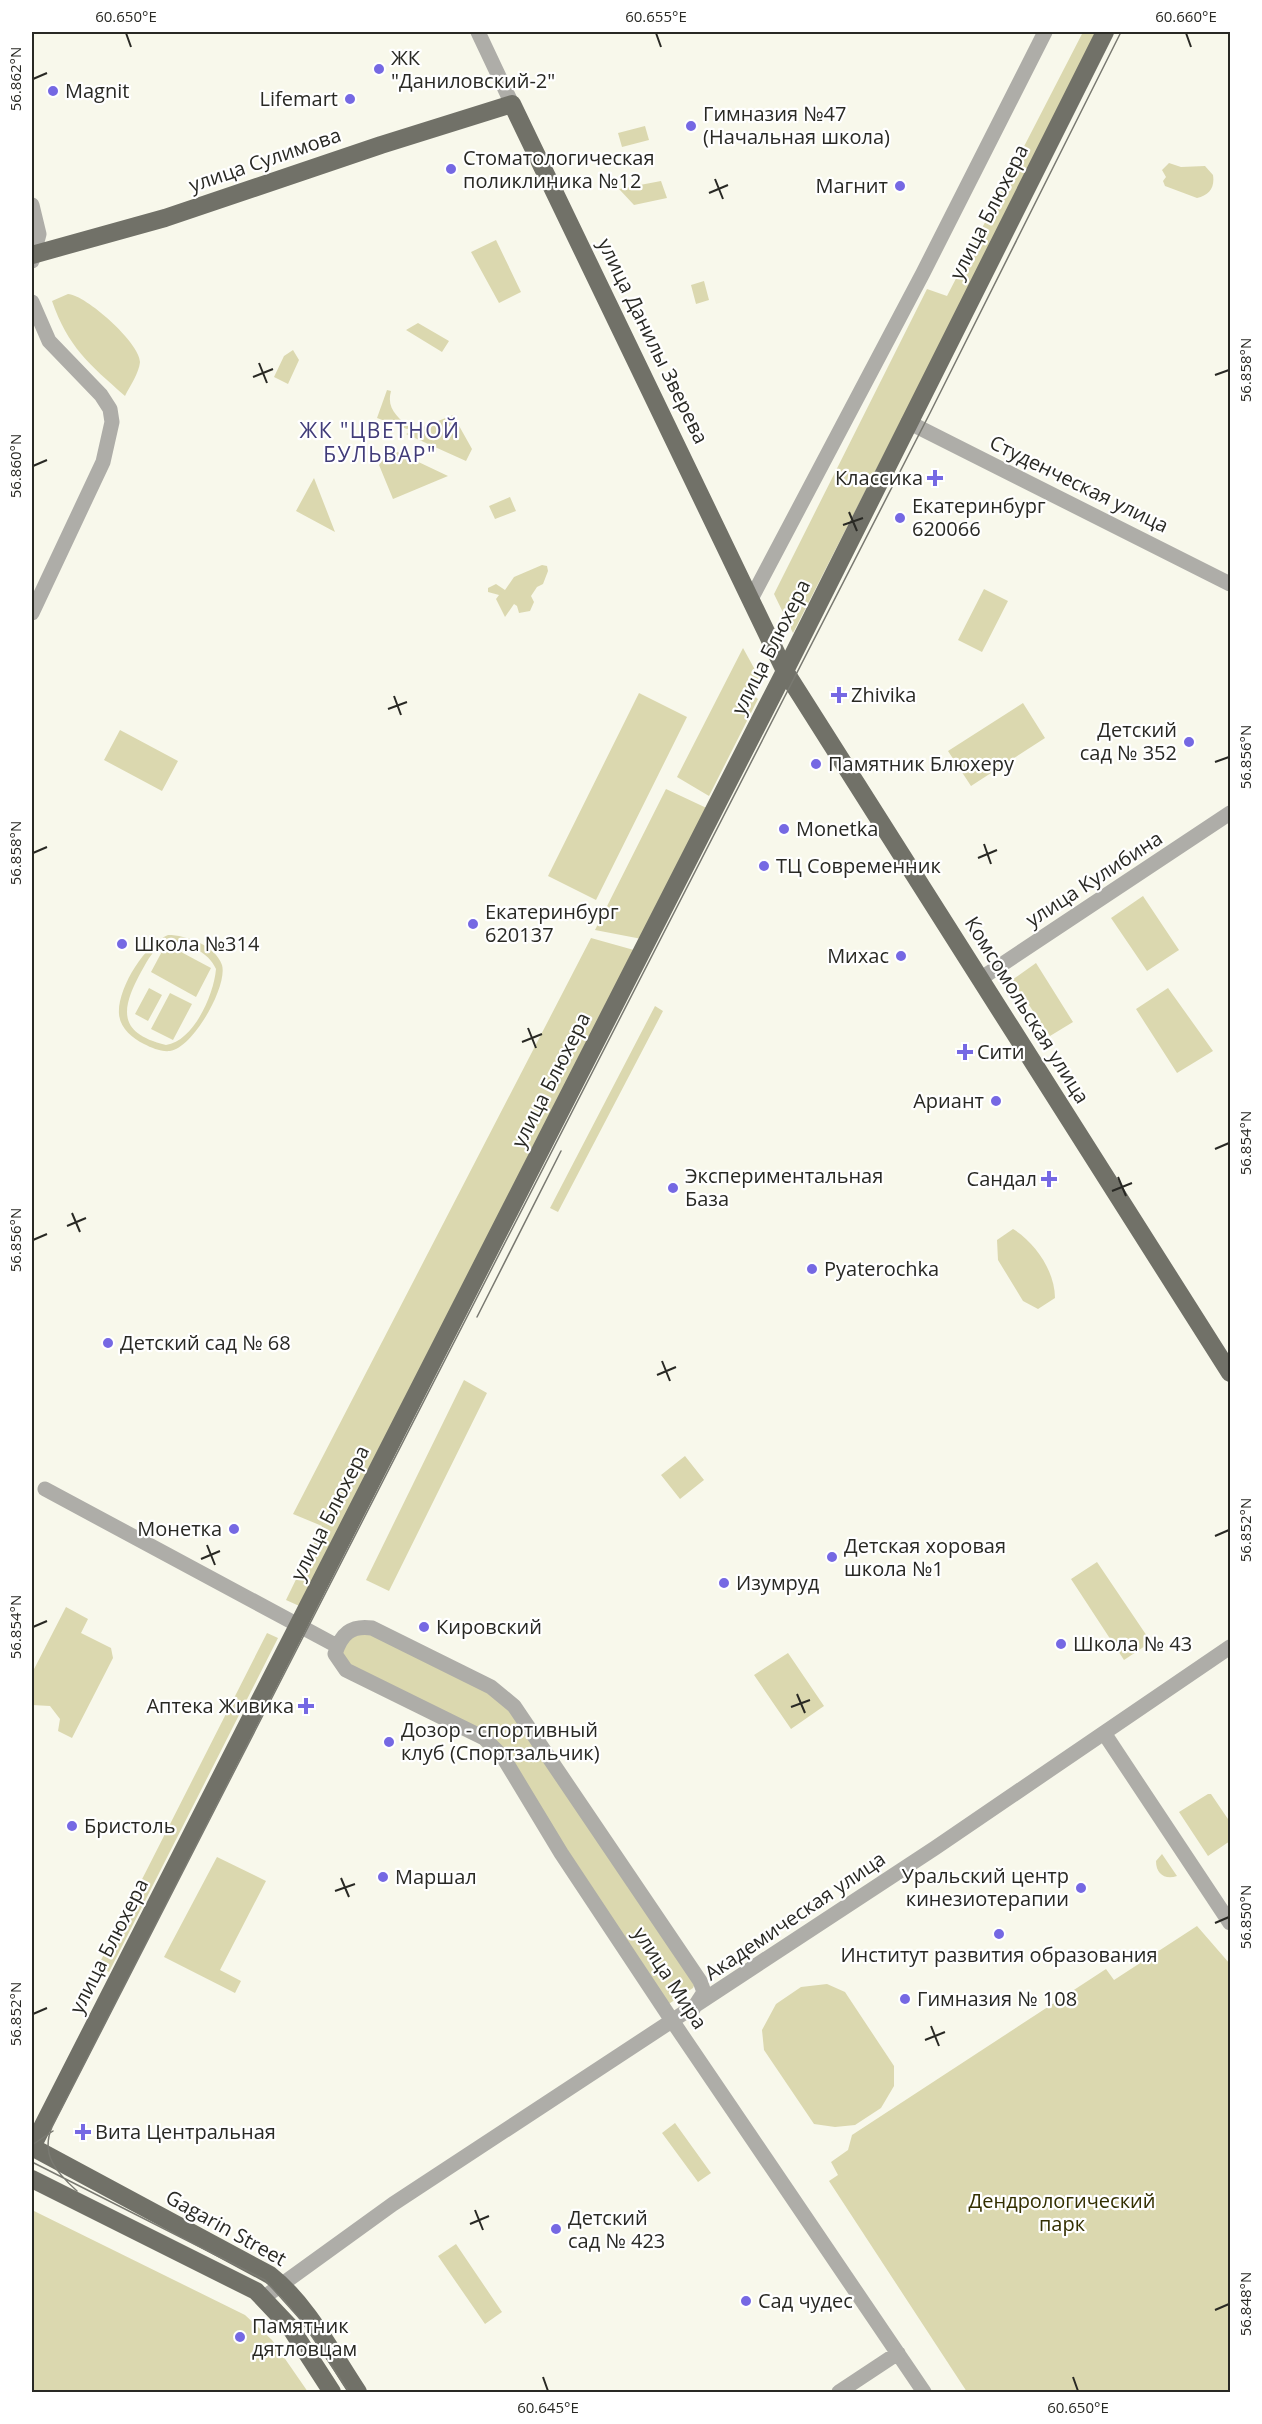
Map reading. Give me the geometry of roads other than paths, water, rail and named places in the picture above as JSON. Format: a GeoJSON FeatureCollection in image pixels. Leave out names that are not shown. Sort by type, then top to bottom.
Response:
{"type":"FeatureCollection","features":[{"type":"Feature","properties":{"kind":"main road","name":"улица Блюхера"},"geometry":{"type":"LineString","coordinates":[[32,2147],[785,671],[1105,32]]}},
{"type":"Feature","properties":{"kind":"main road","name":"улица Сулимова"},"geometry":{"type":"LineString","coordinates":[[32,257],[165,218],[381,145],[512,104]]}},
{"type":"Feature","properties":{"kind":"main road","name":"улица Данилы Зверева"},"geometry":{"type":"LineString","coordinates":[[512,104],[785,671]]}},
{"type":"Feature","properties":{"kind":"main road","name":"Комсомольская улица"},"geometry":{"type":"LineString","coordinates":[[785,671],[1228,1365]]}},
{"type":"Feature","properties":{"kind":"main road","name":"Gagarin Street"},"geometry":{"type":"LineString","coordinates":[[32,2147],[258,2268],[281,2284],[358,2392]]}},
{"type":"Feature","properties":{"kind":"main road","name":"Gagarin Street"},"geometry":{"type":"LineString","coordinates":[[32,2179],[247,2284],[290,2327],[332,2392]]}},
{"type":"Feature","properties":{"kind":"street","name":"улица Данилы Зверева"},"geometry":{"type":"LineString","coordinates":[[478,32],[512,104]]}},
{"type":"Feature","properties":{"kind":"street"},"geometry":{"type":"LineString","coordinates":[[751,599],[923,273],[1045,32]]}},
{"type":"Feature","properties":{"kind":"street"},"geometry":{"type":"LineString","coordinates":[[32,205],[39,234],[32,257]]}},
{"type":"Feature","properties":{"kind":"street"},"geometry":{"type":"LineString","coordinates":[[32,302],[48,341],[101,395],[110,409],[112,422],[104,462],[32,613]]}},
{"type":"Feature","properties":{"kind":"street","name":"Студенческая улица"},"geometry":{"type":"LineString","coordinates":[[908,422],[1108,520],[1230,584]]}},
{"type":"Feature","properties":{"kind":"street","name":"улица Кулибина"},"geometry":{"type":"LineString","coordinates":[[980,979],[1230,813]]}},
{"type":"Feature","properties":{"kind":"street"},"geometry":{"type":"LineString","coordinates":[[45,1490],[338,1646]]}},
{"type":"Feature","properties":{"kind":"street","name":"улица Мира"},"geometry":{"type":"LineString","coordinates":[[693,2009],[704,1992],[700,1981],[514,1706],[491,1687],[372,1628],[352,1628],[343,1636],[335,1654],[346,1670],[469,1730],[493,1745],[673,2022],[924,2392]]}},
{"type":"Feature","properties":{"kind":"street","name":"Академическая улица"},"geometry":{"type":"LineString","coordinates":[[263,2298],[328,2250],[510,2126],[693,2009],[1230,1647]]}},
{"type":"Feature","properties":{"kind":"street"},"geometry":{"type":"LineString","coordinates":[[1104,1734],[1230,1923]]}},
{"type":"Feature","properties":{"kind":"street"},"geometry":{"type":"LineString","coordinates":[[839,2392],[898,2353]]}},
{"type":"Feature","properties":{"kind":"tram line"},"geometry":{"type":"LineString","coordinates":[[77,2191],[52,2163],[48,2146],[52,2127],[930,413],[1121,32]]}},
{"type":"Feature","properties":{"kind":"tram line"},"geometry":{"type":"LineString","coordinates":[[477,1317],[561,1151]]}},
{"type":"Feature","properties":{"kind":"tram line"},"geometry":{"type":"LineString","coordinates":[[32,2145],[53,2131]]}},
{"type":"Feature","properties":{"kind":"tram line"},"geometry":{"type":"LineString","coordinates":[[32,2162],[265,2280],[301,2320],[349,2392]]}},
{"type":"Feature","properties":{"kind":"place","name":"ЖК \"Даниловский-2\""},"geometry":{"type":"Point","coordinates":[379,69]}},
{"type":"Feature","properties":{"kind":"place","name":"Magnit"},"geometry":{"type":"Point","coordinates":[53,91]}},
{"type":"Feature","properties":{"kind":"place","name":"Lifemart"},"geometry":{"type":"Point","coordinates":[350,99]}},
{"type":"Feature","properties":{"kind":"place","name":"Гимназия №47 (Начальная школа)"},"geometry":{"type":"Point","coordinates":[691,126]}},
{"type":"Feature","properties":{"kind":"place","name":"Стоматологическая поликлиника №12"},"geometry":{"type":"Point","coordinates":[451,169]}},
{"type":"Feature","properties":{"kind":"place","name":"Магнит"},"geometry":{"type":"Point","coordinates":[900,186]}},
{"type":"Feature","properties":{"kind":"place","name":"Классика"},"geometry":{"type":"Point","coordinates":[935,478]}},
{"type":"Feature","properties":{"kind":"place","name":"Екатеринбург 620066"},"geometry":{"type":"Point","coordinates":[900,518]}},
{"type":"Feature","properties":{"kind":"place","name":"Zhivika"},"geometry":{"type":"Point","coordinates":[839,695]}},
{"type":"Feature","properties":{"kind":"place","name":"Детский сад № 352"},"geometry":{"type":"Point","coordinates":[1189,742]}},
{"type":"Feature","properties":{"kind":"place","name":"Памятник Блюхеру"},"geometry":{"type":"Point","coordinates":[816,764]}},
{"type":"Feature","properties":{"kind":"place","name":"Monetka"},"geometry":{"type":"Point","coordinates":[784,829]}},
{"type":"Feature","properties":{"kind":"place","name":"ТЦ Современник"},"geometry":{"type":"Point","coordinates":[764,866]}},
{"type":"Feature","properties":{"kind":"place","name":"Екатеринбург 620137"},"geometry":{"type":"Point","coordinates":[473,924]}},
{"type":"Feature","properties":{"kind":"place","name":"Школа №314"},"geometry":{"type":"Point","coordinates":[122,944]}},
{"type":"Feature","properties":{"kind":"place","name":"Михас"},"geometry":{"type":"Point","coordinates":[901,956]}},
{"type":"Feature","properties":{"kind":"place","name":"Сити"},"geometry":{"type":"Point","coordinates":[965,1052]}},
{"type":"Feature","properties":{"kind":"place","name":"Ариант"},"geometry":{"type":"Point","coordinates":[996,1101]}},
{"type":"Feature","properties":{"kind":"place","name":"Сандал"},"geometry":{"type":"Point","coordinates":[1049,1179]}},
{"type":"Feature","properties":{"kind":"place","name":"Экспериментальная База"},"geometry":{"type":"Point","coordinates":[673,1188]}},
{"type":"Feature","properties":{"kind":"place","name":"Pyaterochka"},"geometry":{"type":"Point","coordinates":[812,1269]}},
{"type":"Feature","properties":{"kind":"place","name":"Детский сад № 68"},"geometry":{"type":"Point","coordinates":[108,1343]}},
{"type":"Feature","properties":{"kind":"place","name":"Монетка"},"geometry":{"type":"Point","coordinates":[234,1529]}},
{"type":"Feature","properties":{"kind":"place","name":"Детская хоровая школа №1"},"geometry":{"type":"Point","coordinates":[832,1557]}},
{"type":"Feature","properties":{"kind":"place","name":"Изумруд"},"geometry":{"type":"Point","coordinates":[724,1583]}},
{"type":"Feature","properties":{"kind":"place","name":"Кировский"},"geometry":{"type":"Point","coordinates":[424,1627]}},
{"type":"Feature","properties":{"kind":"place","name":"Школа № 43"},"geometry":{"type":"Point","coordinates":[1061,1644]}},
{"type":"Feature","properties":{"kind":"place","name":"Аптека Живика"},"geometry":{"type":"Point","coordinates":[306,1706]}},
{"type":"Feature","properties":{"kind":"place","name":"Дозор - спортивный клуб (Спортзальчик)"},"geometry":{"type":"Point","coordinates":[389,1742]}},
{"type":"Feature","properties":{"kind":"place","name":"Бристоль"},"geometry":{"type":"Point","coordinates":[72,1826]}},
{"type":"Feature","properties":{"kind":"place","name":"Маршал"},"geometry":{"type":"Point","coordinates":[383,1877]}},
{"type":"Feature","properties":{"kind":"place","name":"Уральский центр кинезиотерапии"},"geometry":{"type":"Point","coordinates":[1081,1888]}},
{"type":"Feature","properties":{"kind":"place","name":"Институт развития образования"},"geometry":{"type":"Point","coordinates":[999,1934]}},
{"type":"Feature","properties":{"kind":"place","name":"Гимназия № 108"},"geometry":{"type":"Point","coordinates":[905,1999]}},
{"type":"Feature","properties":{"kind":"place","name":"Вита Центральная"},"geometry":{"type":"Point","coordinates":[83,2132]}},
{"type":"Feature","properties":{"kind":"place","name":"Детский сад № 423"},"geometry":{"type":"Point","coordinates":[556,2229]}},
{"type":"Feature","properties":{"kind":"place","name":"Сад чудес"},"geometry":{"type":"Point","coordinates":[746,2301]}},
{"type":"Feature","properties":{"kind":"place","name":"Памятник дятловцам"},"geometry":{"type":"Point","coordinates":[240,2337]}},
{"type":"Feature","properties":{"kind":"district","name":"ЖК \"ЦВЕТНОЙ БУЛЬВАР\""},"geometry":{"type":"Point","coordinates":[380,443]}},
{"type":"Feature","properties":{"kind":"park label","name":"Дендрологический парк"},"geometry":{"type":"Point","coordinates":[1062,2212]}}]}
